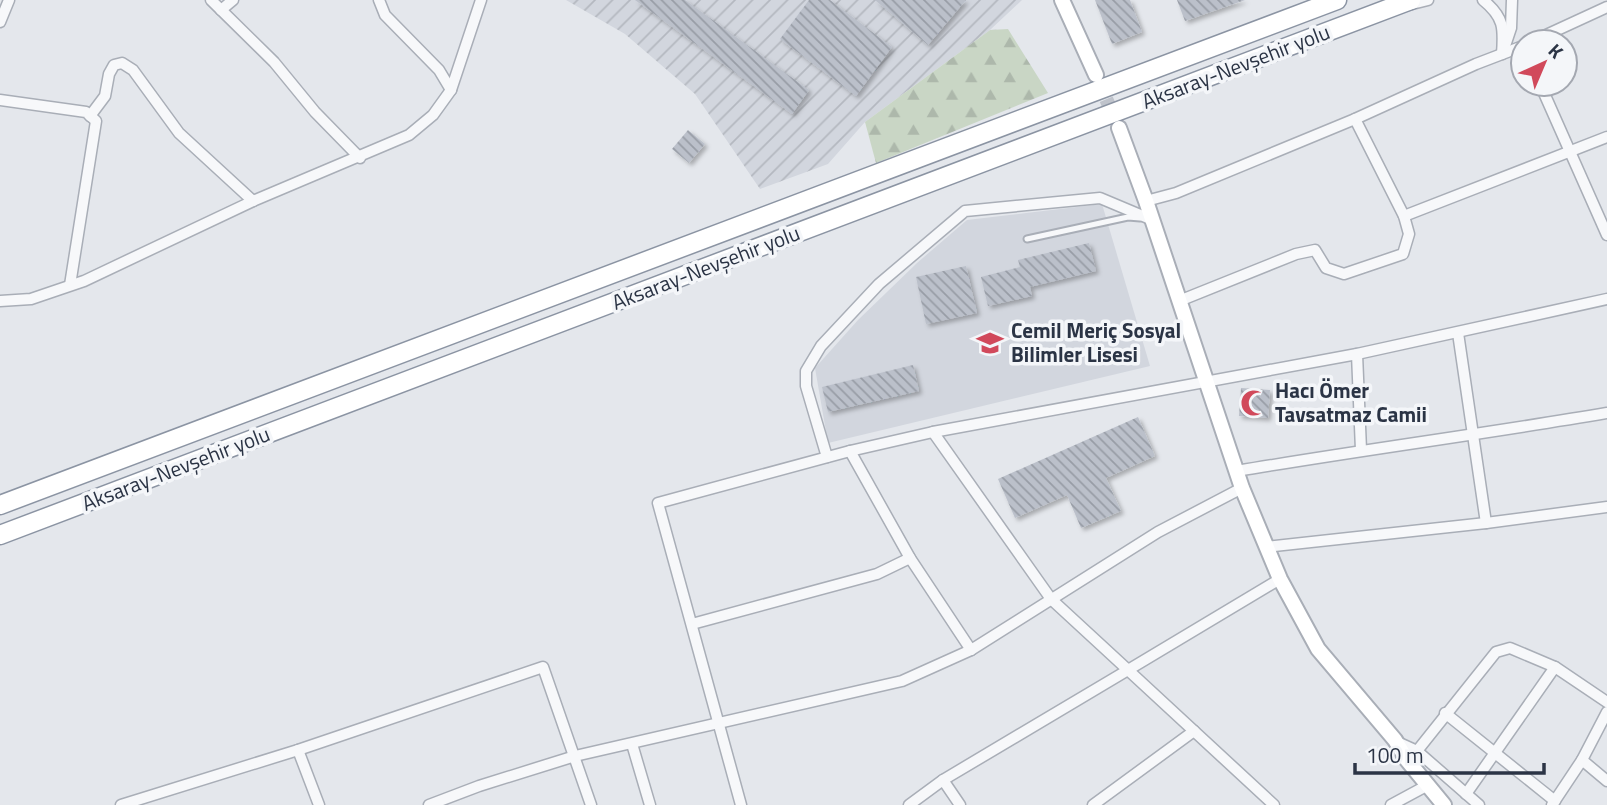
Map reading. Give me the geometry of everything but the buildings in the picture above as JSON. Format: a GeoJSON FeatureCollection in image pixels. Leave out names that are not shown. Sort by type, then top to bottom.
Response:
{"type":"FeatureCollection","features":[{"type":"Feature","properties":{"kind":"highway","name":"Aksaray-Nevşehir yolu"},"geometry":{"type":"LineString","coordinates":[[0,505],[1337,0]]}},
{"type":"Feature","properties":{"kind":"highway","name":"Aksaray-Nevşehir yolu"},"geometry":{"type":"LineString","coordinates":[[0,535],[1411,0]]}},
{"type":"Feature","properties":{"kind":"street"},"geometry":{"type":"LineString","coordinates":[[0,22],[9,0]]}},
{"type":"Feature","properties":{"kind":"street"},"geometry":{"type":"LineString","coordinates":[[211,0],[274,62],[315,112],[360,158]]}},
{"type":"Feature","properties":{"kind":"street"},"geometry":{"type":"LineString","coordinates":[[220,10],[233,0]]}},
{"type":"Feature","properties":{"kind":"street"},"geometry":{"type":"LineString","coordinates":[[379,0],[386,15],[439,70],[451,90]]}},
{"type":"Feature","properties":{"kind":"street"},"geometry":{"type":"LineString","coordinates":[[0,301],[31,299],[84,281],[253,201],[409,135],[433,115],[451,90],[481,0]]}},
{"type":"Feature","properties":{"kind":"street"},"geometry":{"type":"LineString","coordinates":[[1062,0],[1096,75]]}},
{"type":"Feature","properties":{"kind":"street"},"geometry":{"type":"LineString","coordinates":[[1377,13],[1428,0]]}},
{"type":"Feature","properties":{"kind":"street"},"geometry":{"type":"LineString","coordinates":[[1483,0],[1497,11],[1502,22],[1502,54]]}},
{"type":"Feature","properties":{"kind":"street"},"geometry":{"type":"LineString","coordinates":[[1502,54],[1511,28],[1512,0]]}},
{"type":"Feature","properties":{"kind":"street"},"geometry":{"type":"LineString","coordinates":[[1561,28],[1607,7]]}},
{"type":"Feature","properties":{"kind":"street"},"geometry":{"type":"LineString","coordinates":[[1146,201],[1175,193],[1355,119],[1509,51]]}},
{"type":"Feature","properties":{"kind":"street"},"geometry":{"type":"LineString","coordinates":[[90,116],[105,96],[109,74],[114,65],[122,63],[133,70],[179,133],[253,201]]}},
{"type":"Feature","properties":{"kind":"street"},"geometry":{"type":"LineString","coordinates":[[1546,98],[1607,235]]}},
{"type":"Feature","properties":{"kind":"street"},"geometry":{"type":"LineString","coordinates":[[0,100],[86,112],[96,121],[70,285]]}},
{"type":"Feature","properties":{"kind":"street"},"geometry":{"type":"LineString","coordinates":[[1178,301],[1296,254],[1315,250],[1326,268],[1343,274],[1403,254],[1409,234],[1404,216],[1355,119]]}},
{"type":"Feature","properties":{"kind":"street"},"geometry":{"type":"LineString","coordinates":[[1119,128],[1146,201],[1241,488],[1280,579],[1318,649],[1395,740],[1444,805]]}},
{"type":"Feature","properties":{"kind":"street"},"geometry":{"type":"LineString","coordinates":[[1404,216],[1607,137]]}},
{"type":"Feature","properties":{"kind":"street"},"geometry":{"type":"LineString","coordinates":[[827,457],[806,386],[806,371],[821,346],[879,284],[965,211],[1100,198],[1150,219]]}},
{"type":"Feature","properties":{"kind":"street"},"geometry":{"type":"LineString","coordinates":[[741,805],[658,503],[850,451],[933,432],[1357,354],[1607,299]]}},
{"type":"Feature","properties":{"kind":"street"},"geometry":{"type":"LineString","coordinates":[[1458,333],[1486,523]]}},
{"type":"Feature","properties":{"kind":"street"},"geometry":{"type":"LineString","coordinates":[[1357,354],[1362,450]]}},
{"type":"Feature","properties":{"kind":"street"},"geometry":{"type":"LineString","coordinates":[[1237,471],[1607,413]]}},
{"type":"Feature","properties":{"kind":"street"},"geometry":{"type":"LineString","coordinates":[[933,432],[1051,599],[1270,803]]}},
{"type":"Feature","properties":{"kind":"street"},"geometry":{"type":"LineString","coordinates":[[850,451],[910,558],[971,650]]}},
{"type":"Feature","properties":{"kind":"street"},"geometry":{"type":"LineString","coordinates":[[429,805],[479,786],[575,756],[902,681],[971,650],[1158,532],[1241,488]]}},
{"type":"Feature","properties":{"kind":"street"},"geometry":{"type":"LineString","coordinates":[[1266,547],[1607,507]]}},
{"type":"Feature","properties":{"kind":"street"},"geometry":{"type":"LineString","coordinates":[[692,624],[877,574],[910,558]]}},
{"type":"Feature","properties":{"kind":"street"},"geometry":{"type":"LineString","coordinates":[[909,805],[943,780],[1280,579]]}},
{"type":"Feature","properties":{"kind":"street"},"geometry":{"type":"LineString","coordinates":[[1417,751],[1496,652],[1510,648],[1555,667],[1607,702]]}},
{"type":"Feature","properties":{"kind":"street"},"geometry":{"type":"LineString","coordinates":[[121,805],[298,750],[543,667],[591,805]]}},
{"type":"Feature","properties":{"kind":"street"},"geometry":{"type":"LineString","coordinates":[[1466,794],[1555,667]]}},
{"type":"Feature","properties":{"kind":"street"},"geometry":{"type":"LineString","coordinates":[[1445,713],[1554,803],[1582,761],[1607,712]]}},
{"type":"Feature","properties":{"kind":"street"},"geometry":{"type":"LineString","coordinates":[[1093,805],[1194,731]]}},
{"type":"Feature","properties":{"kind":"street"},"geometry":{"type":"LineString","coordinates":[[1395,740],[1417,751],[1479,805]]}},
{"type":"Feature","properties":{"kind":"street"},"geometry":{"type":"LineString","coordinates":[[632,744],[650,805]]}},
{"type":"Feature","properties":{"kind":"street"},"geometry":{"type":"LineString","coordinates":[[298,750],[319,805]]}},
{"type":"Feature","properties":{"kind":"street"},"geometry":{"type":"LineString","coordinates":[[1582,761],[1607,780]]}},
{"type":"Feature","properties":{"kind":"street"},"geometry":{"type":"LineString","coordinates":[[943,780],[960,805]]}},
{"type":"Feature","properties":{"kind":"street"},"geometry":{"type":"LineString","coordinates":[[1391,805],[1428,785]]}},
{"type":"Feature","properties":{"kind":"lane"},"geometry":{"type":"LineString","coordinates":[[1027,239],[1128,217],[1150,219]]}},
{"type":"Feature","properties":{"kind":"shaded area"},"geometry":{"type":"Polygon","coordinates":[[[566,0],[1022,0],[990,30],[865,122],[828,164],[760,189],[695,94],[625,34],[566,0]]]}},
{"type":"Feature","properties":{"kind":"shaded area","name":"Cemil Meriç Sosyal Bilimler Lisesi"},"geometry":{"type":"Polygon","coordinates":[[[1102,204],[1150,366],[828,443],[815,368],[858,320],[917,263],[967,220],[1102,204]]]}},
{"type":"Feature","properties":{"kind":"green space"},"geometry":{"type":"Polygon","coordinates":[[[1008,29],[1048,93],[876,163],[865,122],[990,30],[1008,29]]]}},
{"type":"Feature","properties":{"kind":"tunnel"},"geometry":{"type":"LineString","coordinates":[[1098,80],[1116,122]]}},
{"type":"Feature","properties":{"kind":"place","name":"Cemil Meriç Sosyal Bilimler Lisesi"},"geometry":{"type":"Point","coordinates":[990,343]}},
{"type":"Feature","properties":{"kind":"place","name":"Hacı Ömer Tavsatmaz Camii"},"geometry":{"type":"Point","coordinates":[1254,403]}}]}
